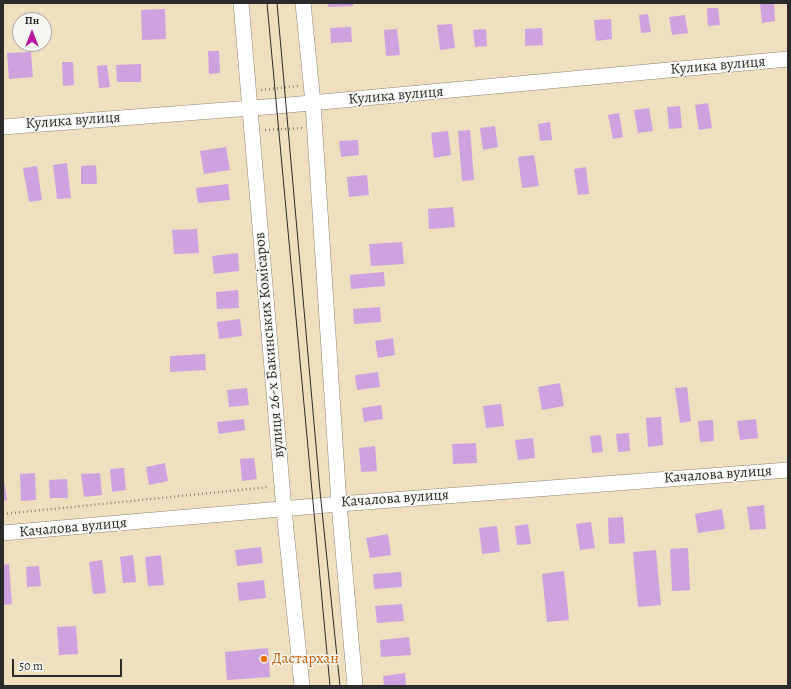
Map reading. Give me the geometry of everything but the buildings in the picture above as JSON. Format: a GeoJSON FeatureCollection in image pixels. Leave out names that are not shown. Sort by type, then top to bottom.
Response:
{"type":"FeatureCollection","features":[{"type":"Feature","properties":{"kind":"street","name":"вулиця 26-х Бакинських Комісаров"},"geometry":{"type":"LineString","coordinates":[[241,3],[284,510],[302,686]]}},
{"type":"Feature","properties":{"kind":"street"},"geometry":{"type":"LineString","coordinates":[[303,3],[314,103],[339,504],[355,686]]}},
{"type":"Feature","properties":{"kind":"street","name":"Кулика вулиця"},"geometry":{"type":"LineString","coordinates":[[3,127],[314,103],[788,59]]}},
{"type":"Feature","properties":{"kind":"street","name":"Качалова вулиця"},"geometry":{"type":"LineString","coordinates":[[3,533],[284,510],[339,504],[788,470]]}},
{"type":"Feature","properties":{"kind":"path"},"geometry":{"type":"LineString","coordinates":[[249,91],[312,85]]}},
{"type":"Feature","properties":{"kind":"path"},"geometry":{"type":"LineString","coordinates":[[252,130],[315,127]]}},
{"type":"Feature","properties":{"kind":"path"},"geometry":{"type":"LineString","coordinates":[[3,514],[282,486]]}},
{"type":"Feature","properties":{"kind":"tram line"},"geometry":{"type":"LineString","coordinates":[[267,3],[330,686]]}},
{"type":"Feature","properties":{"kind":"tram line"},"geometry":{"type":"LineString","coordinates":[[277,3],[320,491],[340,686]]}},
{"type":"Feature","properties":{"kind":"place","name":"Дастархан"},"geometry":{"type":"Point","coordinates":[264,659]}}]}
